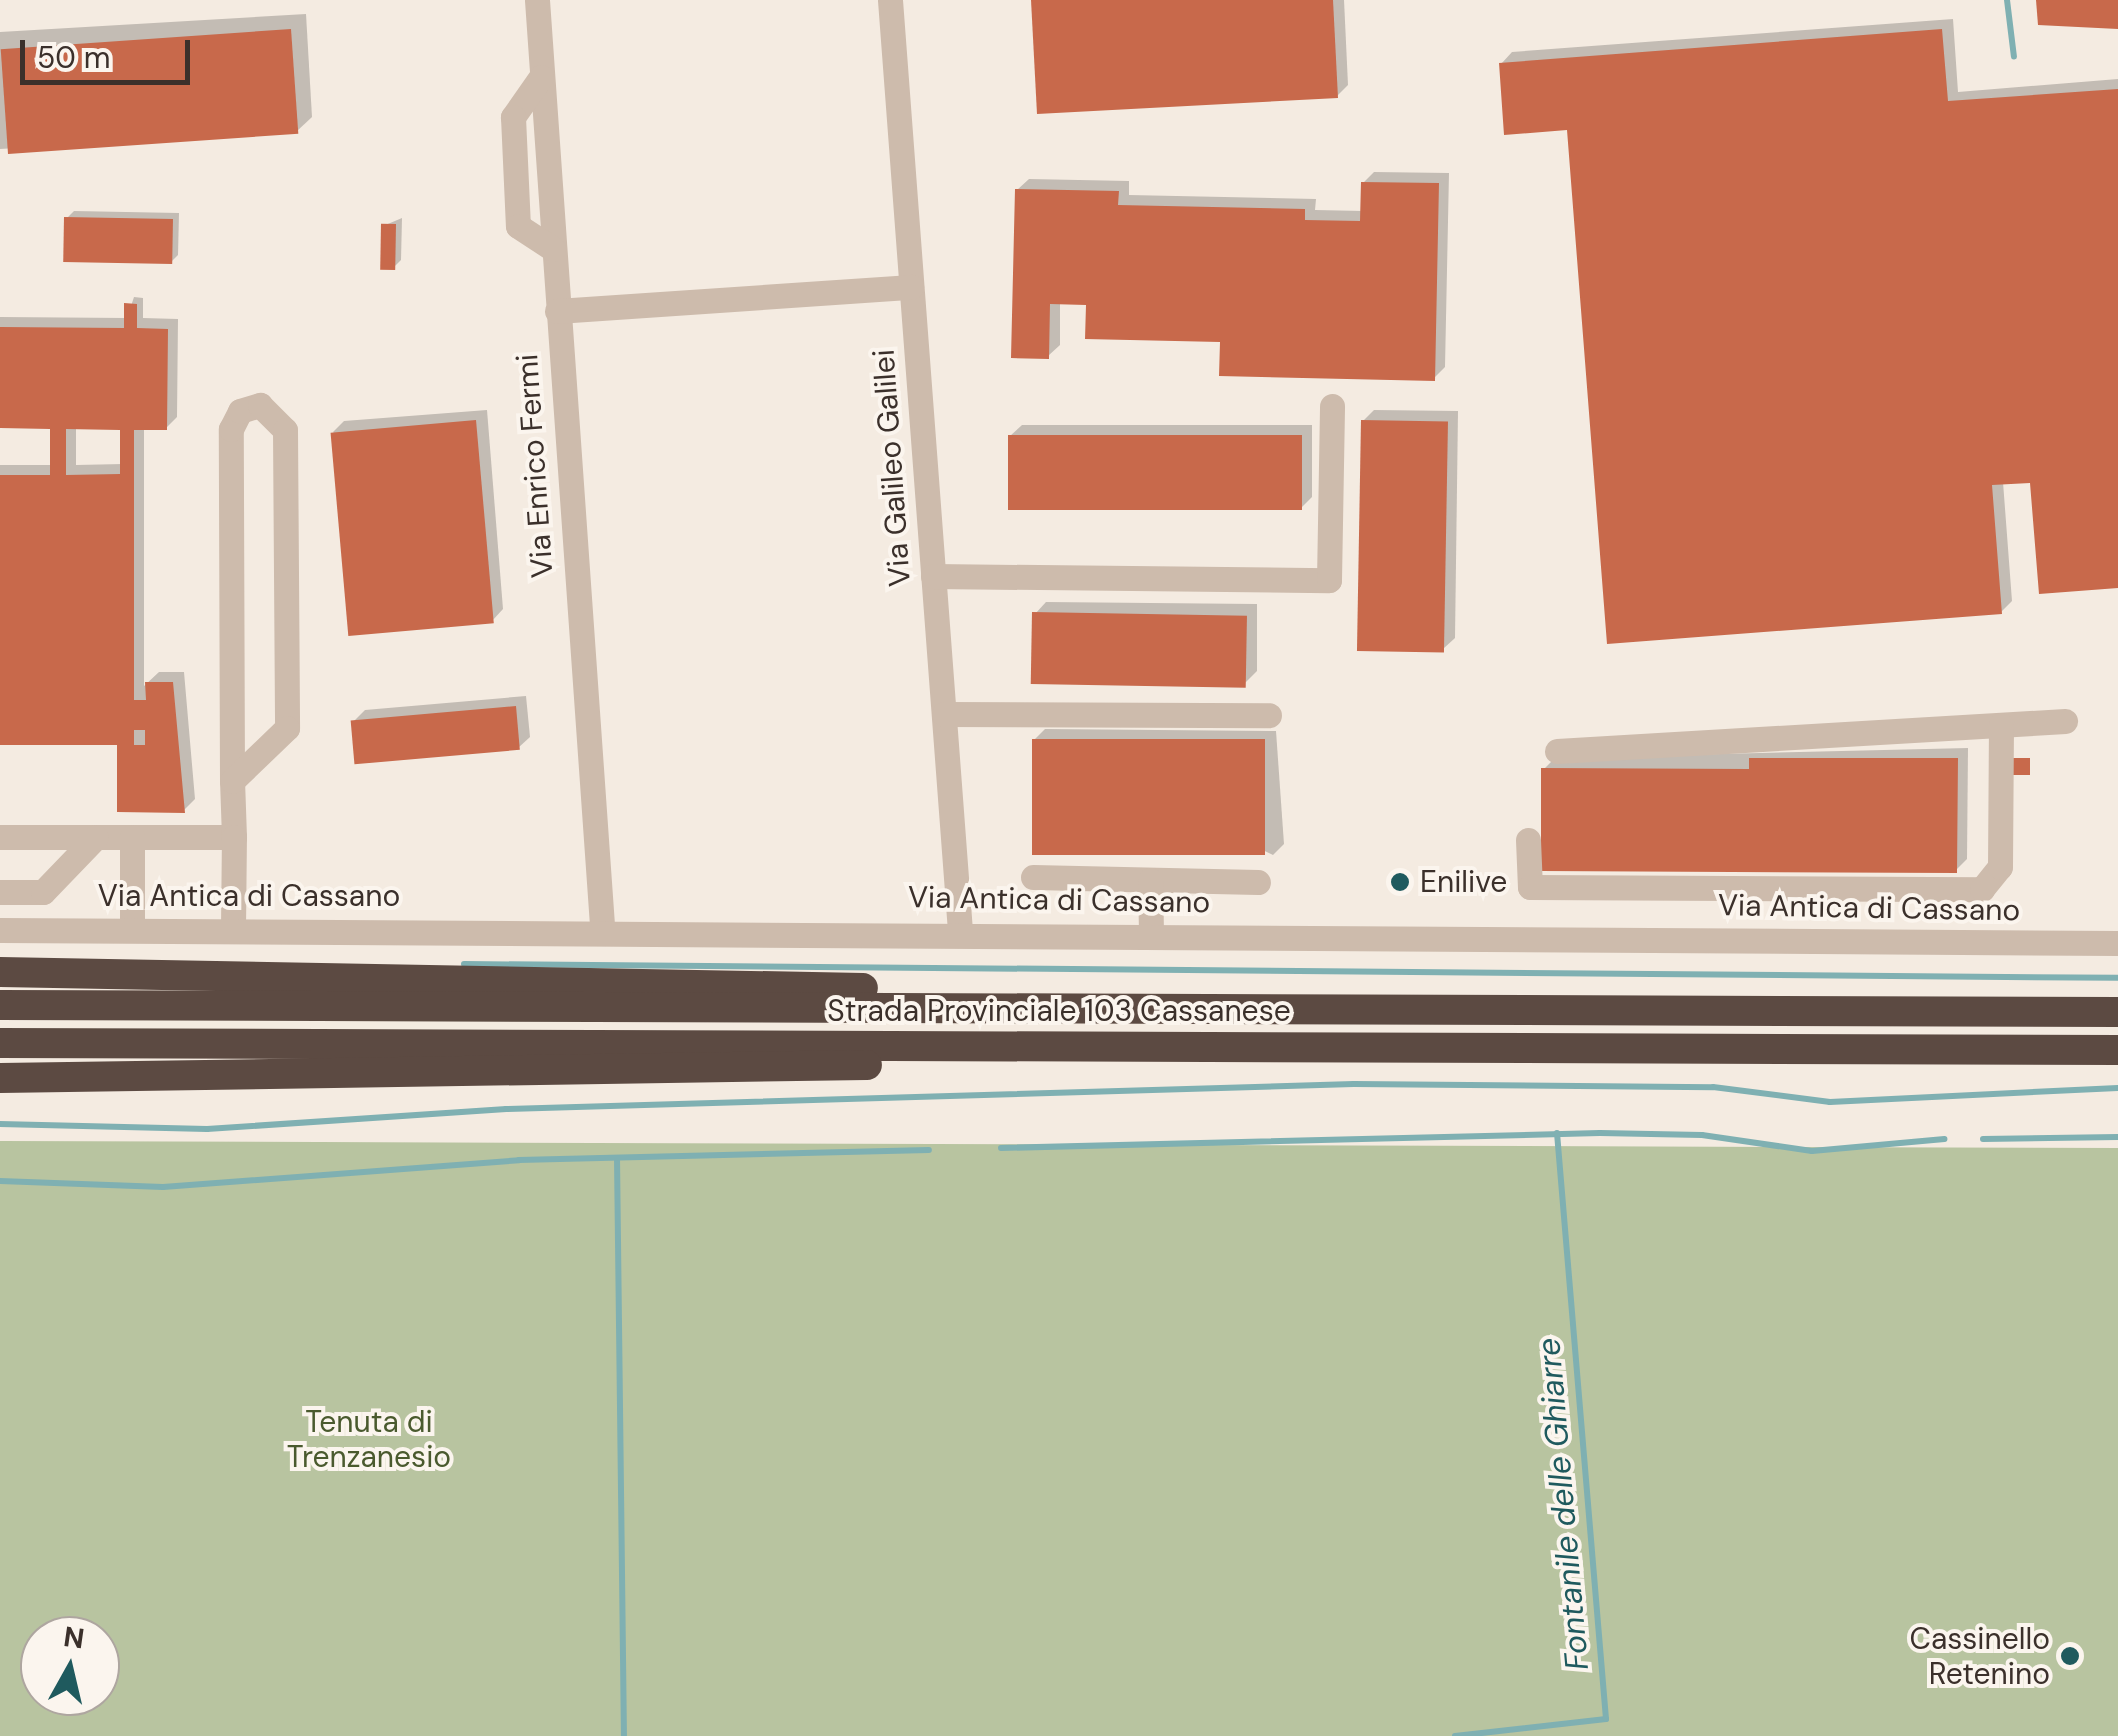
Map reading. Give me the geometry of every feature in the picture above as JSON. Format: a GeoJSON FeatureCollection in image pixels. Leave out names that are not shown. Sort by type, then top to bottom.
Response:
{"type":"FeatureCollection","features":[{"type":"Feature","properties":{"kind":"highway"},"geometry":{"type":"LineString","coordinates":[[0,972],[1060,993],[1225,1009]]}},
{"type":"Feature","properties":{"kind":"highway","name":"Strada Provinciale 103 Cassanese"},"geometry":{"type":"LineString","coordinates":[[0,1006],[2118,1012]]}},
{"type":"Feature","properties":{"kind":"highway","name":"Strada Provinciale 103 Cassanese"},"geometry":{"type":"LineString","coordinates":[[0,1044],[2118,1050]]}},
{"type":"Feature","properties":{"kind":"highway"},"geometry":{"type":"LineString","coordinates":[[0,1078],[901,1065],[1290,1046]]}},
{"type":"Feature","properties":{"kind":"street","name":"Via Enrico Fermi"},"geometry":{"type":"LineString","coordinates":[[537,0],[602,926]]}},
{"type":"Feature","properties":{"kind":"street","name":"Via Galileo Galilei"},"geometry":{"type":"LineString","coordinates":[[890,0],[960,931]]}},
{"type":"Feature","properties":{"kind":"street"},"geometry":{"type":"LineString","coordinates":[[556,311],[911,287]]}},
{"type":"Feature","properties":{"kind":"street"},"geometry":{"type":"LineString","coordinates":[[232,781],[287,728],[285,430],[260,405],[240,410],[230,429],[232,781],[234,837],[233,928]]}},
{"type":"Feature","properties":{"kind":"street"},"geometry":{"type":"LineString","coordinates":[[933,576],[1329,580],[1332,406]]}},
{"type":"Feature","properties":{"kind":"street"},"geometry":{"type":"LineString","coordinates":[[944,714],[1269,715]]}},
{"type":"Feature","properties":{"kind":"street"},"geometry":{"type":"LineString","coordinates":[[1557,752],[2065,721]]}},
{"type":"Feature","properties":{"kind":"street"},"geometry":{"type":"LineString","coordinates":[[1528,840],[1530,887],[1982,889],[2000,867],[2001,725]]}},
{"type":"Feature","properties":{"kind":"street"},"geometry":{"type":"LineString","coordinates":[[0,837],[234,837]]}},
{"type":"Feature","properties":{"kind":"street"},"geometry":{"type":"LineString","coordinates":[[0,892],[43,892],[96,837]]}},
{"type":"Feature","properties":{"kind":"street"},"geometry":{"type":"LineString","coordinates":[[132,837],[132,929]]}},
{"type":"Feature","properties":{"kind":"street"},"geometry":{"type":"LineString","coordinates":[[1033,877],[1258,882]]}},
{"type":"Feature","properties":{"kind":"street"},"geometry":{"type":"LineString","coordinates":[[1150,880],[1150,934]]}},
{"type":"Feature","properties":{"kind":"street","name":"Via Antica di Cassano"},"geometry":{"type":"LineString","coordinates":[[0,930],[602,926],[2118,942]]}},
{"type":"Feature","properties":{"kind":"green space","name":"Tenuta di Trenzanesio"},"geometry":{"type":"Polygon","coordinates":[[[0,1141],[2118,1148],[2118,1736],[0,1736],[0,1141]]]}},
{"type":"Feature","properties":{"kind":"building"},"geometry":{"type":"Polygon","coordinates":[[[1031,0],[1333,0],[1338,98],[1037,114],[1031,0]]]}},
{"type":"Feature","properties":{"kind":"building"},"geometry":{"type":"Polygon","coordinates":[[[2036,0],[2118,0],[2118,29],[2038,25],[2036,0]]]}},
{"type":"Feature","properties":{"kind":"building"},"geometry":{"type":"Polygon","coordinates":[[[291,29],[298,134],[8,154],[1,49],[291,29]]]}},
{"type":"Feature","properties":{"kind":"building"},"geometry":{"type":"Polygon","coordinates":[[[1942,29],[1948,101],[2118,89],[2118,588],[2039,594],[2030,483],[1992,485],[2002,614],[1607,644],[1567,130],[1504,135],[1499,63],[1942,29]]]}},
{"type":"Feature","properties":{"kind":"building"},"geometry":{"type":"Polygon","coordinates":[[[1361,182],[1439,183],[1435,381],[1219,376],[1220,342],[1085,339],[1086,305],[1050,304],[1049,359],[1011,358],[1015,189],[1119,191],[1118,205],[1305,209],[1305,220],[1360,221],[1361,182]]]}},
{"type":"Feature","properties":{"kind":"building"},"geometry":{"type":"Polygon","coordinates":[[[64,217],[173,219],[172,264],[63,262],[64,217]]]}},
{"type":"Feature","properties":{"kind":"building"},"geometry":{"type":"Polygon","coordinates":[[[381,224],[396,224],[395,270],[380,270],[381,224]]]}},
{"type":"Feature","properties":{"kind":"building"},"geometry":{"type":"Polygon","coordinates":[[[124,303],[137,304],[137,328],[168,329],[167,430],[134,430],[134,700],[146,700],[145,682],[173,682],[185,813],[117,812],[117,745],[0,745],[0,475],[50,475],[50,429],[0,428],[0,327],[124,328],[124,303]],[[66,429],[66,475],[120,474],[120,430],[66,429]],[[134,730],[134,745],[145,745],[145,730],[134,730]]]}},
{"type":"Feature","properties":{"kind":"building"},"geometry":{"type":"Polygon","coordinates":[[[476,420],[494,623],[348,636],[331,433],[476,420]]]}},
{"type":"Feature","properties":{"kind":"building"},"geometry":{"type":"Polygon","coordinates":[[[1361,420],[1448,422],[1444,652],[1357,651],[1361,420]]]}},
{"type":"Feature","properties":{"kind":"building"},"geometry":{"type":"Polygon","coordinates":[[[1008,435],[1302,435],[1302,510],[1008,510],[1008,435]]]}},
{"type":"Feature","properties":{"kind":"building"},"geometry":{"type":"Polygon","coordinates":[[[1032,612],[1247,616],[1246,688],[1031,684],[1032,612]]]}},
{"type":"Feature","properties":{"kind":"building"},"geometry":{"type":"Polygon","coordinates":[[[516,706],[520,750],[354,764],[351,720],[516,706]]]}},
{"type":"Feature","properties":{"kind":"building"},"geometry":{"type":"Polygon","coordinates":[[[1032,739],[1265,739],[1265,855],[1032,855],[1032,739]]]}},
{"type":"Feature","properties":{"kind":"building"},"geometry":{"type":"Polygon","coordinates":[[[1749,758],[1958,758],[1957,873],[1541,871],[1541,768],[1749,769],[1749,758]]]}},
{"type":"Feature","properties":{"kind":"building"},"geometry":{"type":"Polygon","coordinates":[[[2012,758],[2030,758],[2030,775],[2012,775],[2012,758]]]}},
{"type":"Feature","properties":{"kind":"waterway"},"geometry":{"type":"LineString","coordinates":[[2007,0],[2014,57]]}},
{"type":"Feature","properties":{"kind":"waterway"},"geometry":{"type":"LineString","coordinates":[[464,964],[2118,978]]}},
{"type":"Feature","properties":{"kind":"waterway"},"geometry":{"type":"LineString","coordinates":[[0,1124],[207,1129],[506,1109],[1354,1084],[1713,1087],[1830,1102],[2118,1088]]}},
{"type":"Feature","properties":{"kind":"waterway","name":"Fontanile delle Ghiarre"},"geometry":{"type":"LineString","coordinates":[[1455,1736],[1606,1719],[1557,1133]]}},
{"type":"Feature","properties":{"kind":"waterway"},"geometry":{"type":"LineString","coordinates":[[1001,1148],[1600,1133],[1702,1135],[1812,1151],[1944,1139]]}},
{"type":"Feature","properties":{"kind":"waterway"},"geometry":{"type":"LineString","coordinates":[[1983,1139],[2118,1137]]}},
{"type":"Feature","properties":{"kind":"waterway"},"geometry":{"type":"LineString","coordinates":[[0,1181],[163,1187],[519,1160],[929,1150]]}},
{"type":"Feature","properties":{"kind":"waterway"},"geometry":{"type":"LineString","coordinates":[[617,1158],[624,1736]]}},
{"type":"Feature","properties":{"kind":"place","name":"Enilive"},"geometry":{"type":"Point","coordinates":[1400,882]}},
{"type":"Feature","properties":{"kind":"place","name":"Cassinello Retenino"},"geometry":{"type":"Point","coordinates":[2070,1656]}}]}
